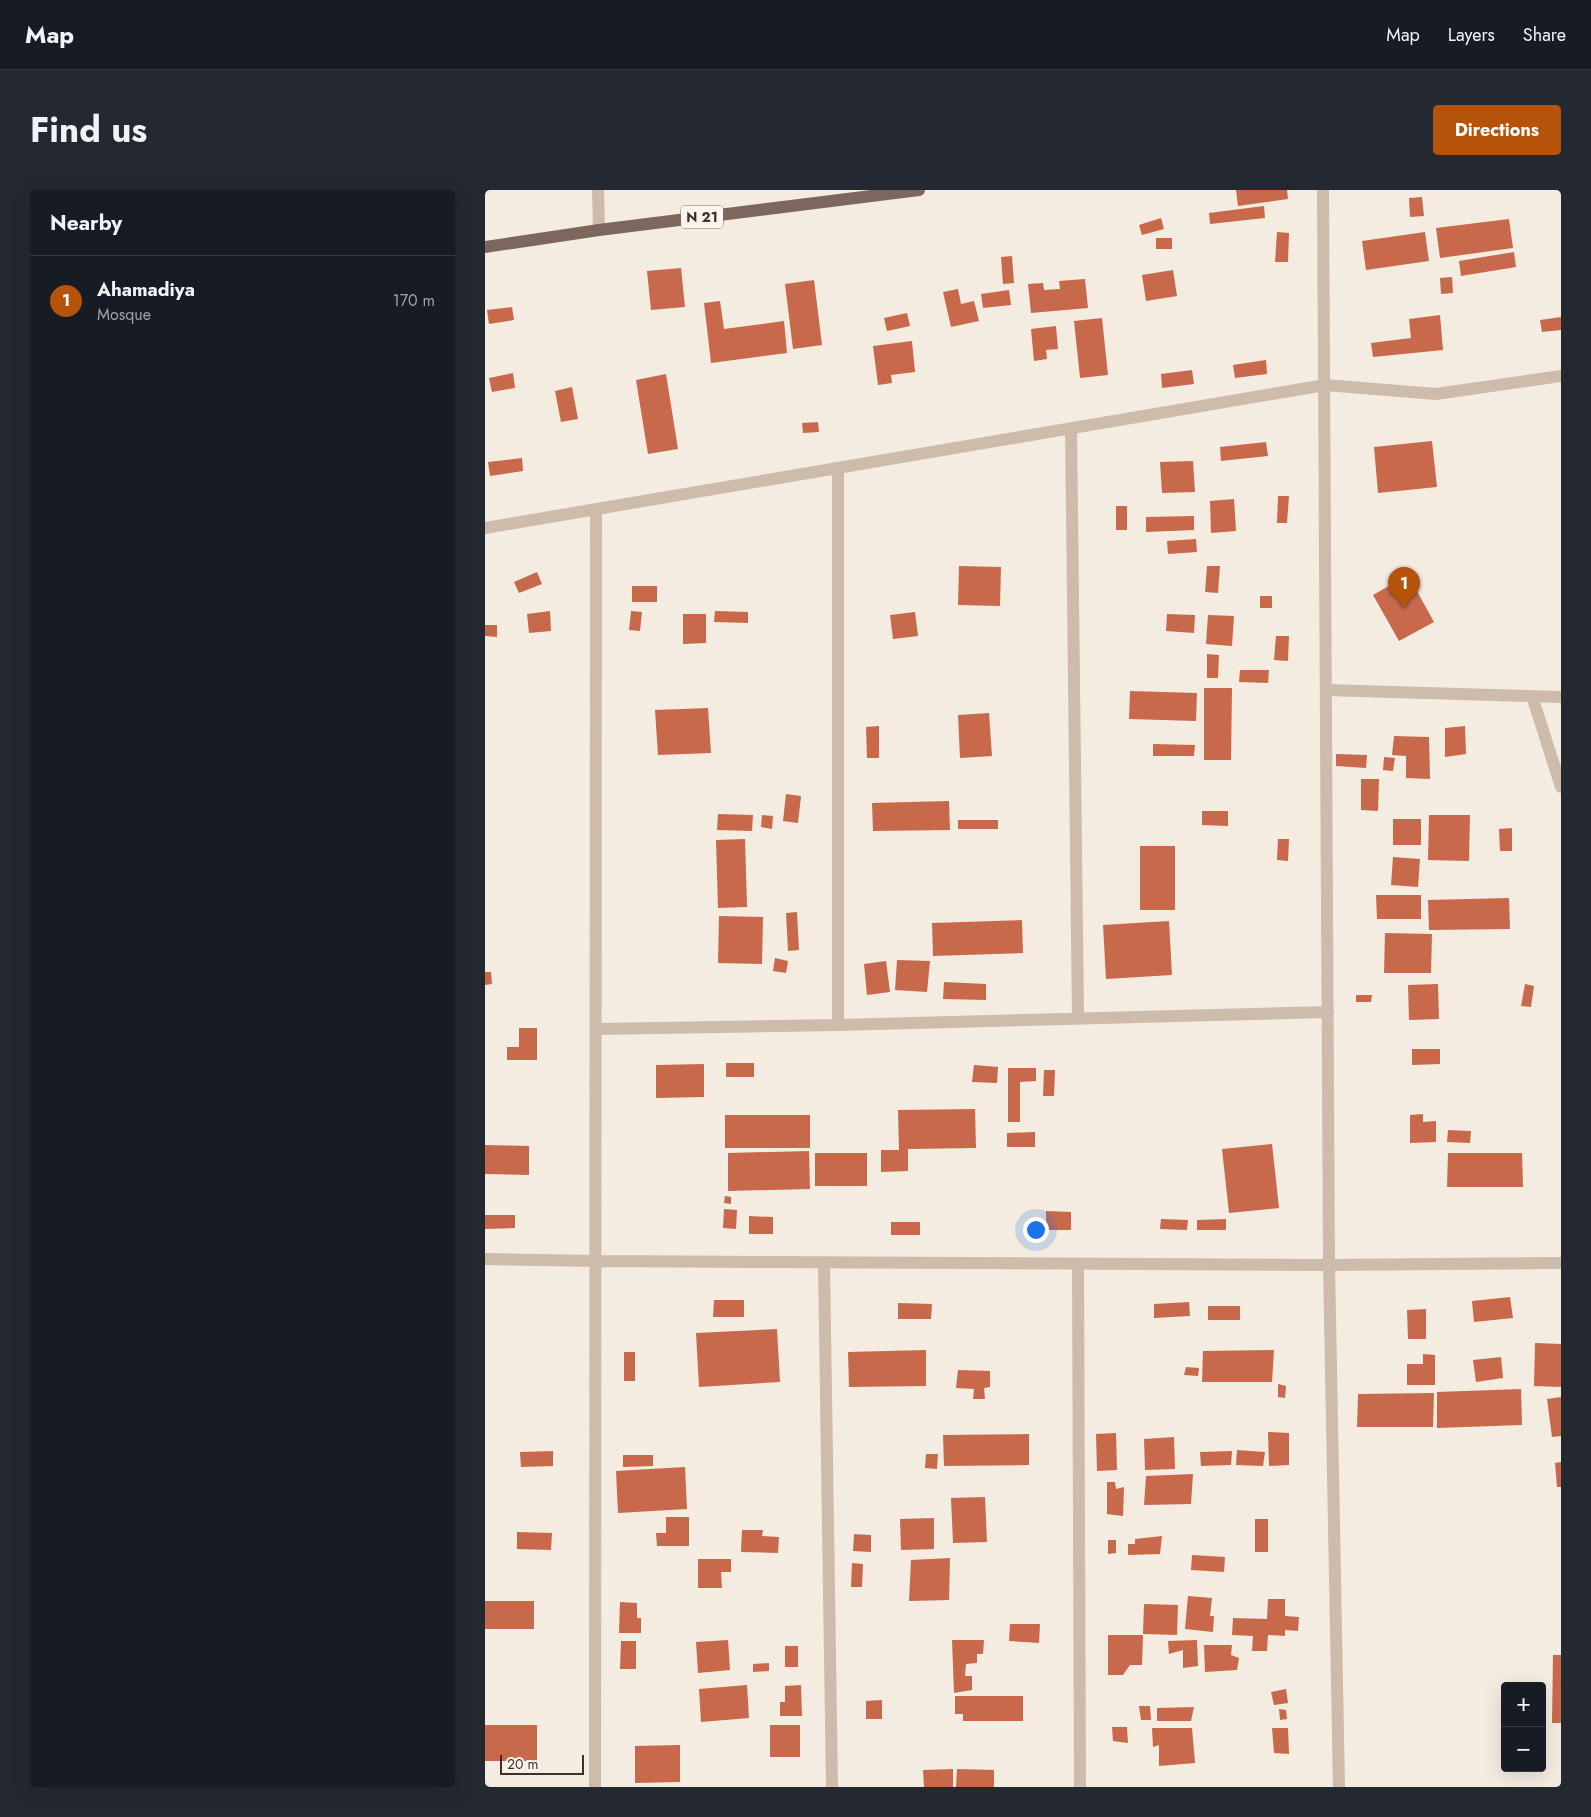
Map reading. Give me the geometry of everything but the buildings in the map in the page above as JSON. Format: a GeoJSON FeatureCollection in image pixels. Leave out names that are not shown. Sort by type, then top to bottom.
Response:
{"type":"FeatureCollection","features":[{"type":"Feature","properties":{"kind":"main road","name":"N 21"},"geometry":{"type":"LineString","coordinates":[[485,247],[599,230],[919,190]]}},
{"type":"Feature","properties":{"kind":"street"},"geometry":{"type":"LineString","coordinates":[[597,190],[599,230]]}},
{"type":"Feature","properties":{"kind":"street"},"geometry":{"type":"LineString","coordinates":[[1323,190],[1329,1265],[1339,1787]]}},
{"type":"Feature","properties":{"kind":"street"},"geometry":{"type":"LineString","coordinates":[[485,528],[1325,385],[1436,394],[1561,376]]}},
{"type":"Feature","properties":{"kind":"street"},"geometry":{"type":"LineString","coordinates":[[1071,428],[1078,1018]]}},
{"type":"Feature","properties":{"kind":"street"},"geometry":{"type":"LineString","coordinates":[[838,468],[838,1025]]}},
{"type":"Feature","properties":{"kind":"street"},"geometry":{"type":"LineString","coordinates":[[595,1787],[596,510]]}},
{"type":"Feature","properties":{"kind":"street"},"geometry":{"type":"LineString","coordinates":[[1326,690],[1561,697]]}},
{"type":"Feature","properties":{"kind":"street"},"geometry":{"type":"LineString","coordinates":[[1533,696],[1561,787]]}},
{"type":"Feature","properties":{"kind":"street"},"geometry":{"type":"LineString","coordinates":[[596,1029],[838,1025],[1328,1012]]}},
{"type":"Feature","properties":{"kind":"street"},"geometry":{"type":"LineString","coordinates":[[485,1259],[824,1263],[1329,1265],[1561,1263]]}},
{"type":"Feature","properties":{"kind":"street"},"geometry":{"type":"LineString","coordinates":[[824,1263],[832,1787]]}},
{"type":"Feature","properties":{"kind":"street"},"geometry":{"type":"LineString","coordinates":[[1078,1264],[1080,1787]]}},
{"type":"Feature","properties":{"kind":"place","name":"Ahamadiya"},"geometry":{"type":"Point","coordinates":[1404,608]}}]}
